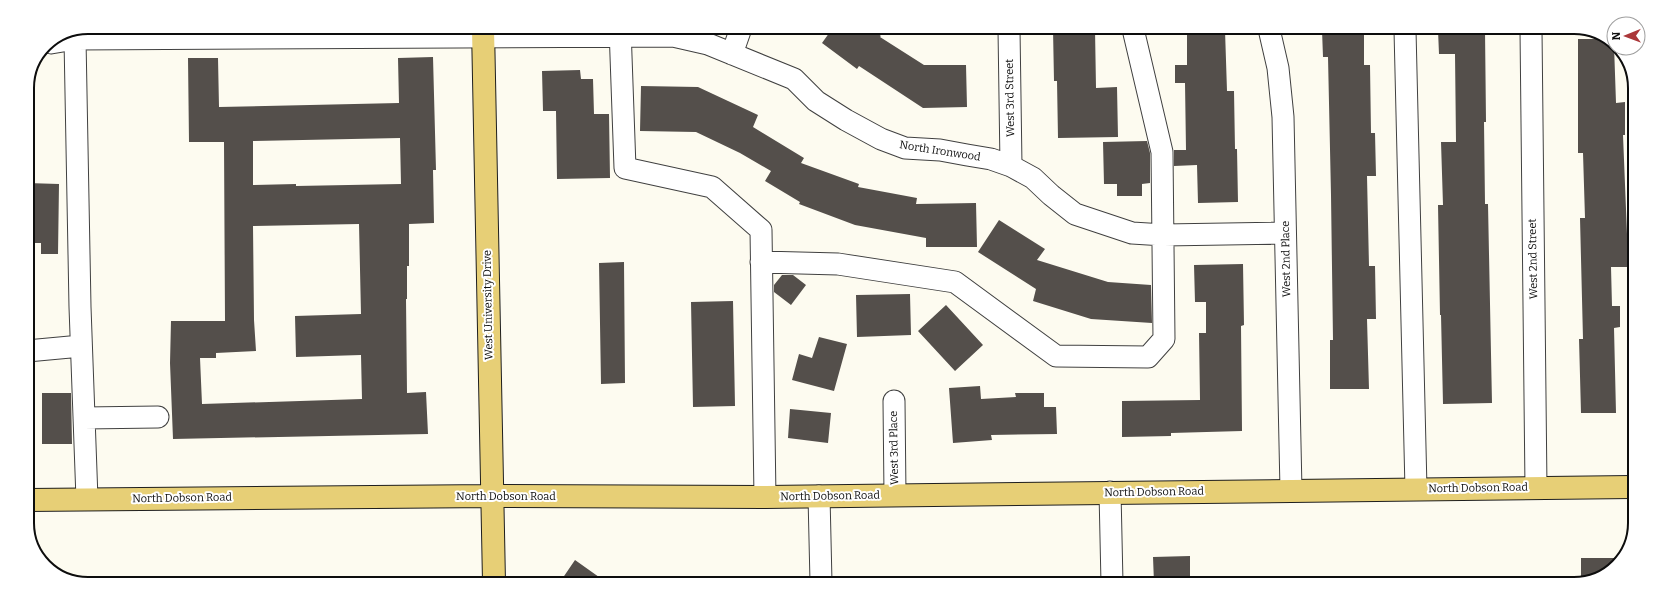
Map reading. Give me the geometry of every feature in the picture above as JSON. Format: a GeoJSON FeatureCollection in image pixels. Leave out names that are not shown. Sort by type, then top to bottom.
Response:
{"type":"FeatureCollection","features":[{"type":"Feature","properties":{"kind":"main road","name":"West University Drive"},"geometry":{"type":"LineString","coordinates":[[483,34],[494,577]]}},
{"type":"Feature","properties":{"kind":"main road","name":"North Dobson Road"},"geometry":{"type":"LineString","coordinates":[[34,500],[492,496],[765,497],[1628,487]]}},
{"type":"Feature","properties":{"kind":"street","name":"North Ironwood"},"geometry":{"type":"LineString","coordinates":[[63,40],[75,39],[366,34]]}},
{"type":"Feature","properties":{"kind":"street"},"geometry":{"type":"LineString","coordinates":[[620,34],[625,168],[712,187],[761,230],[765,497]]}},
{"type":"Feature","properties":{"kind":"street","name":"North Ironwood"},"geometry":{"type":"LineString","coordinates":[[646,34],[673,36],[708,44],[794,79],[816,101],[846,120],[881,139],[905,148],[940,150],[991,159],[1011,166],[1033,178],[1050,195],[1076,214],[1132,233],[1164,235],[1285,233]]}},
{"type":"Feature","properties":{"kind":"street"},"geometry":{"type":"LineString","coordinates":[[732,54],[738,34]]}},
{"type":"Feature","properties":{"kind":"street","name":"West 3rd Street"},"geometry":{"type":"LineString","coordinates":[[1009,34],[1011,166]]}},
{"type":"Feature","properties":{"kind":"street"},"geometry":{"type":"LineString","coordinates":[[761,262],[838,264],[955,282],[1056,356],[1148,357],[1164,339],[1162,152],[1134,34]]}},
{"type":"Feature","properties":{"kind":"street","name":"West 2nd Place"},"geometry":{"type":"LineString","coordinates":[[1270,34],[1278,68],[1283,117],[1291,490]]}},
{"type":"Feature","properties":{"kind":"street"},"geometry":{"type":"LineString","coordinates":[[1405,34],[1416,489]]}},
{"type":"Feature","properties":{"kind":"street","name":"West 2nd Street"},"geometry":{"type":"LineString","coordinates":[[1531,34],[1536,488]]}},
{"type":"Feature","properties":{"kind":"street"},"geometry":{"type":"LineString","coordinates":[[75,39],[81,346],[87,499]]}},
{"type":"Feature","properties":{"kind":"street"},"geometry":{"type":"LineString","coordinates":[[34,350],[81,346]]}},
{"type":"Feature","properties":{"kind":"street","name":"West 3rd Place"},"geometry":{"type":"LineString","coordinates":[[894,401],[895,495]]}},
{"type":"Feature","properties":{"kind":"street"},"geometry":{"type":"LineString","coordinates":[[84,418],[158,417]]}},
{"type":"Feature","properties":{"kind":"street"},"geometry":{"type":"LineString","coordinates":[[1110,492],[1112,577]]}},
{"type":"Feature","properties":{"kind":"street"},"geometry":{"type":"LineString","coordinates":[[819,496],[821,577]]}},
{"type":"Feature","properties":{"kind":"building"},"geometry":{"type":"Polygon","coordinates":[[[828,34],[878,34],[881,36],[880,37],[924,65],[966,65],[967,107],[923,108],[859,66],[857,69],[822,43],[828,34]]]}},
{"type":"Feature","properties":{"kind":"building"},"geometry":{"type":"Polygon","coordinates":[[[1053,34],[1095,34],[1096,88],[1117,87],[1118,137],[1058,138],[1057,81],[1054,81],[1053,34]]]}},
{"type":"Feature","properties":{"kind":"building"},"geometry":{"type":"Polygon","coordinates":[[[1187,34],[1225,34],[1227,91],[1234,91],[1238,202],[1198,203],[1197,165],[1174,166],[1174,150],[1186,150],[1185,83],[1175,83],[1175,65],[1187,65],[1187,34]]]}},
{"type":"Feature","properties":{"kind":"building"},"geometry":{"type":"Polygon","coordinates":[[[1322,34],[1364,34],[1364,65],[1370,65],[1371,133],[1375,133],[1376,176],[1367,176],[1369,266],[1375,266],[1376,319],[1367,319],[1369,389],[1330,389],[1330,340],[1333,340],[1331,195],[1328,57],[1323,57],[1322,34]]]}},
{"type":"Feature","properties":{"kind":"building"},"geometry":{"type":"Polygon","coordinates":[[[1438,34],[1485,34],[1485,204],[1488,204],[1492,403],[1443,404],[1438,205],[1443,205],[1441,142],[1456,142],[1455,54],[1439,54],[1438,34]]]}},
{"type":"Feature","properties":{"kind":"building"},"geometry":{"type":"Polygon","coordinates":[[[1578,39],[1596,39],[1606,44],[1606,56],[1614,56],[1616,103],[1625,102],[1625,135],[1623,135],[1628,234],[1628,267],[1611,267],[1612,306],[1620,306],[1620,327],[1614,328],[1616,413],[1581,413],[1579,339],[1583,339],[1580,218],[1585,218],[1583,153],[1578,153],[1578,39]]]}},
{"type":"Feature","properties":{"kind":"building"},"geometry":{"type":"Polygon","coordinates":[[[433,57],[436,170],[433,170],[434,223],[409,224],[409,266],[407,266],[406,299],[407,393],[426,392],[428,434],[173,439],[170,363],[171,321],[225,321],[224,142],[189,142],[188,58],[218,58],[219,107],[399,103],[398,58],[433,57]],[[400,138],[253,141],[253,185],[296,184],[296,186],[401,184],[400,138]],[[359,224],[253,226],[254,320],[256,351],[216,353],[216,358],[200,358],[202,404],[362,399],[361,355],[296,357],[295,316],[361,314],[359,224]]]}},
{"type":"Feature","properties":{"kind":"building"},"geometry":{"type":"Polygon","coordinates":[[[580,70],[581,79],[593,79],[594,114],[609,114],[610,178],[557,179],[556,111],[543,111],[542,71],[580,70]]]}},
{"type":"Feature","properties":{"kind":"building"},"geometry":{"type":"Polygon","coordinates":[[[641,86],[698,87],[758,115],[753,127],[804,158],[801,163],[859,184],[858,187],[917,198],[916,204],[976,203],[977,247],[926,247],[926,238],[855,225],[799,204],[800,202],[765,181],[771,171],[740,153],[696,132],[640,131],[641,86]]]}},
{"type":"Feature","properties":{"kind":"building"},"geometry":{"type":"Polygon","coordinates":[[[1147,141],[1150,153],[1150,183],[1142,184],[1142,196],[1117,196],[1117,184],[1104,184],[1103,142],[1147,141]]]}},
{"type":"Feature","properties":{"kind":"building"},"geometry":{"type":"Polygon","coordinates":[[[34,183],[59,184],[58,254],[41,254],[41,243],[34,243],[34,183]]]}},
{"type":"Feature","properties":{"kind":"building"},"geometry":{"type":"Polygon","coordinates":[[[999,220],[1045,249],[1037,260],[1108,282],[1151,285],[1152,323],[1091,319],[1033,301],[1036,289],[978,252],[999,220]]]}},
{"type":"Feature","properties":{"kind":"building"},"geometry":{"type":"Polygon","coordinates":[[[624,262],[625,383],[601,384],[599,263],[624,262]]]}},
{"type":"Feature","properties":{"kind":"building"},"geometry":{"type":"Polygon","coordinates":[[[1243,264],[1244,325],[1241,326],[1242,431],[1171,433],[1171,436],[1122,437],[1122,401],[1200,400],[1199,333],[1206,333],[1206,302],[1195,302],[1194,265],[1243,264]]]}},
{"type":"Feature","properties":{"kind":"building"},"geometry":{"type":"Polygon","coordinates":[[[782,275],[793,275],[806,285],[791,305],[774,292],[774,285],[782,275]]]}},
{"type":"Feature","properties":{"kind":"building"},"geometry":{"type":"Polygon","coordinates":[[[910,294],[911,335],[857,337],[856,295],[910,294]]]}},
{"type":"Feature","properties":{"kind":"building"},"geometry":{"type":"Polygon","coordinates":[[[733,301],[735,406],[693,407],[691,302],[733,301]]]}},
{"type":"Feature","properties":{"kind":"building"},"geometry":{"type":"Polygon","coordinates":[[[946,305],[983,345],[955,371],[918,331],[946,305]]]}},
{"type":"Feature","properties":{"kind":"building"},"geometry":{"type":"Polygon","coordinates":[[[819,337],[847,344],[834,391],[792,380],[799,354],[812,358],[819,337]]]}},
{"type":"Feature","properties":{"kind":"building"},"geometry":{"type":"Polygon","coordinates":[[[980,386],[981,399],[1016,397],[1015,393],[1044,393],[1044,407],[1056,407],[1057,434],[991,435],[992,440],[953,443],[949,388],[980,386]]]}},
{"type":"Feature","properties":{"kind":"building"},"geometry":{"type":"Polygon","coordinates":[[[42,393],[71,393],[72,444],[42,444],[42,393]]]}},
{"type":"Feature","properties":{"kind":"building"},"geometry":{"type":"Polygon","coordinates":[[[790,409],[831,413],[828,443],[788,438],[790,409]]]}},
{"type":"Feature","properties":{"kind":"building"},"geometry":{"type":"Polygon","coordinates":[[[1190,556],[1190,577],[1154,577],[1153,557],[1190,556]]]}},
{"type":"Feature","properties":{"kind":"building"},"geometry":{"type":"Polygon","coordinates":[[[1581,558],[1615,558],[1604,568],[1591,574],[1581,576],[1581,558]]]}},
{"type":"Feature","properties":{"kind":"building"},"geometry":{"type":"Polygon","coordinates":[[[575,560],[599,577],[563,577],[575,560]]]}}]}
